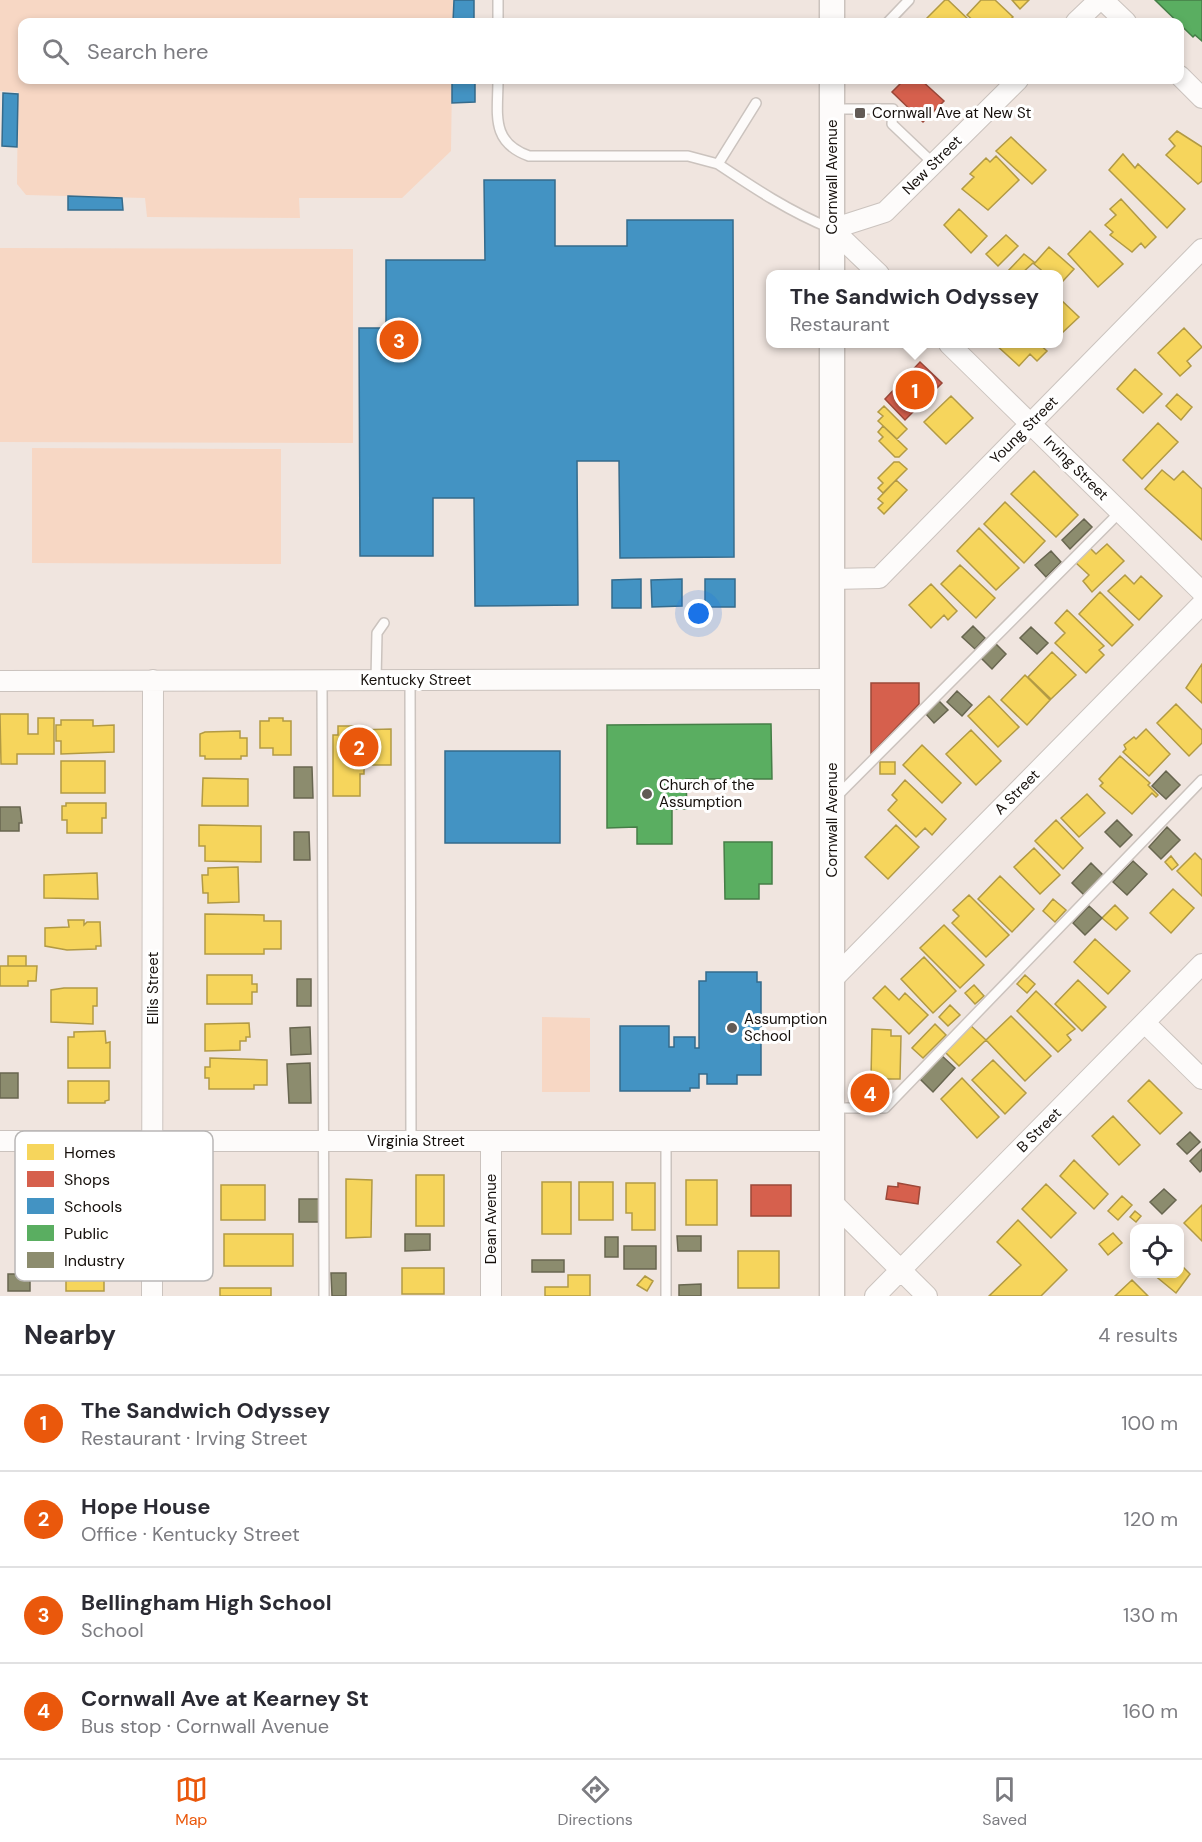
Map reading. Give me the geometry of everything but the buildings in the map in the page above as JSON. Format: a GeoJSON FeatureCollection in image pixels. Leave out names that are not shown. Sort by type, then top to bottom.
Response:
{"type":"FeatureCollection","features":[{"type":"Feature","properties":{"kind":"street"},"geometry":{"type":"LineString","coordinates":[[832,0],[832,18]]}},
{"type":"Feature","properties":{"kind":"street"},"geometry":{"type":"LineString","coordinates":[[1081,18],[1101,0],[1121,18]]}},
{"type":"Feature","properties":{"kind":"street"},"geometry":{"type":"LineString","coordinates":[[1184,81],[1202,98]]}},
{"type":"Feature","properties":{"kind":"street","name":"Cornwall Avenue"},"geometry":{"type":"LineString","coordinates":[[832,270],[833,84]]}},
{"type":"Feature","properties":{"kind":"street","name":"New Street"},"geometry":{"type":"LineString","coordinates":[[832,229],[885,212],[1014,84]]}},
{"type":"Feature","properties":{"kind":"street"},"geometry":{"type":"LineString","coordinates":[[832,229],[875,270]]}},
{"type":"Feature","properties":{"kind":"street","name":"Young Street"},"geometry":{"type":"LineString","coordinates":[[832,579],[879,579],[1202,249]]}},
{"type":"Feature","properties":{"kind":"street","name":"Cornwall Avenue"},"geometry":{"type":"LineString","coordinates":[[832,348],[832,1296]]}},
{"type":"Feature","properties":{"kind":"street","name":"Irving Street"},"geometry":{"type":"LineString","coordinates":[[953,348],[1202,592]]}},
{"type":"Feature","properties":{"kind":"street","name":"A Street"},"geometry":{"type":"LineString","coordinates":[[832,980],[1202,604]]}},
{"type":"Feature","properties":{"kind":"street","name":"Kentucky Street"},"geometry":{"type":"LineString","coordinates":[[0,681],[832,679]]}},
{"type":"Feature","properties":{"kind":"street","name":"Ellis Street"},"geometry":{"type":"LineString","coordinates":[[152,1131],[153,680]]}},
{"type":"Feature","properties":{"kind":"street","name":"B Street"},"geometry":{"type":"LineString","coordinates":[[875,1296],[1202,964]]}},
{"type":"Feature","properties":{"kind":"street"},"geometry":{"type":"LineString","coordinates":[[1144,1023],[1202,1079]]}},
{"type":"Feature","properties":{"kind":"street","name":"Virginia Street"},"geometry":{"type":"LineString","coordinates":[[213,1142],[832,1142]]}},
{"type":"Feature","properties":{"kind":"street","name":"Dean Avenue"},"geometry":{"type":"LineString","coordinates":[[491,1142],[491,1296]]}},
{"type":"Feature","properties":{"kind":"street"},"geometry":{"type":"LineString","coordinates":[[832,1202],[927,1296]]}},
{"type":"Feature","properties":{"kind":"lane"},"geometry":{"type":"LineString","coordinates":[[498,0],[498,18]]}},
{"type":"Feature","properties":{"kind":"lane"},"geometry":{"type":"LineString","coordinates":[[892,18],[909,0]]}},
{"type":"Feature","properties":{"kind":"lane"},"geometry":{"type":"LineString","coordinates":[[498,84],[498,124],[503,140],[514,150],[529,156],[688,156],[718,164],[760,193],[805,218],[832,229]]}},
{"type":"Feature","properties":{"kind":"lane"},"geometry":{"type":"LineString","coordinates":[[718,164],[756,103]]}},
{"type":"Feature","properties":{"kind":"lane"},"geometry":{"type":"LineString","coordinates":[[832,109],[893,109],[892,124],[933,163]]}},
{"type":"Feature","properties":{"kind":"lane"},"geometry":{"type":"LineString","coordinates":[[832,800],[1120,512]]}},
{"type":"Feature","properties":{"kind":"lane"},"geometry":{"type":"LineString","coordinates":[[376,680],[377,633],[384,623]]}},
{"type":"Feature","properties":{"kind":"lane"},"geometry":{"type":"LineString","coordinates":[[322,680],[324,1296]]}},
{"type":"Feature","properties":{"kind":"lane"},"geometry":{"type":"LineString","coordinates":[[410,680],[411,1142]]}},
{"type":"Feature","properties":{"kind":"lane"},"geometry":{"type":"LineString","coordinates":[[832,1108],[885,1108],[1202,780]]}},
{"type":"Feature","properties":{"kind":"lane"},"geometry":{"type":"LineString","coordinates":[[666,1142],[666,1296]]}},
{"type":"Feature","properties":{"kind":"shaded area"},"geometry":{"type":"Polygon","coordinates":[[[0,0],[454,0],[453,18],[18,18],[18,84],[452,84],[451,151],[402,198],[299,198],[300,218],[147,217],[145,198],[26,195],[17,184],[18,92],[0,91],[0,0]]]}},
{"type":"Feature","properties":{"kind":"shaded area"},"geometry":{"type":"Polygon","coordinates":[[[0,248],[353,249],[353,443],[0,442],[0,248]]]}},
{"type":"Feature","properties":{"kind":"shaded area"},"geometry":{"type":"Polygon","coordinates":[[[32,448],[281,449],[281,564],[32,563],[32,448]]]}},
{"type":"Feature","properties":{"kind":"shaded area"},"geometry":{"type":"Polygon","coordinates":[[[542,1017],[590,1018],[590,1092],[542,1092],[542,1017]]]}},
{"type":"Feature","properties":{"kind":"place","name":"Cornwall Ave at New St"},"geometry":{"type":"Point","coordinates":[860,113]}},
{"type":"Feature","properties":{"kind":"place","name":"Bellingham High School"},"geometry":{"type":"Point","coordinates":[399,340]}},
{"type":"Feature","properties":{"kind":"place","name":"The Sandwich Odyssey"},"geometry":{"type":"Point","coordinates":[915,390]}},
{"type":"Feature","properties":{"kind":"place","name":"Hope House"},"geometry":{"type":"Point","coordinates":[359,747]}},
{"type":"Feature","properties":{"kind":"place","name":"Church of the Assumption"},"geometry":{"type":"Point","coordinates":[647,794]}},
{"type":"Feature","properties":{"kind":"place","name":"Assumption School"},"geometry":{"type":"Point","coordinates":[732,1028]}},
{"type":"Feature","properties":{"kind":"place","name":"Cornwall Ave at Kearney St"},"geometry":{"type":"Point","coordinates":[870,1093]}}]}
